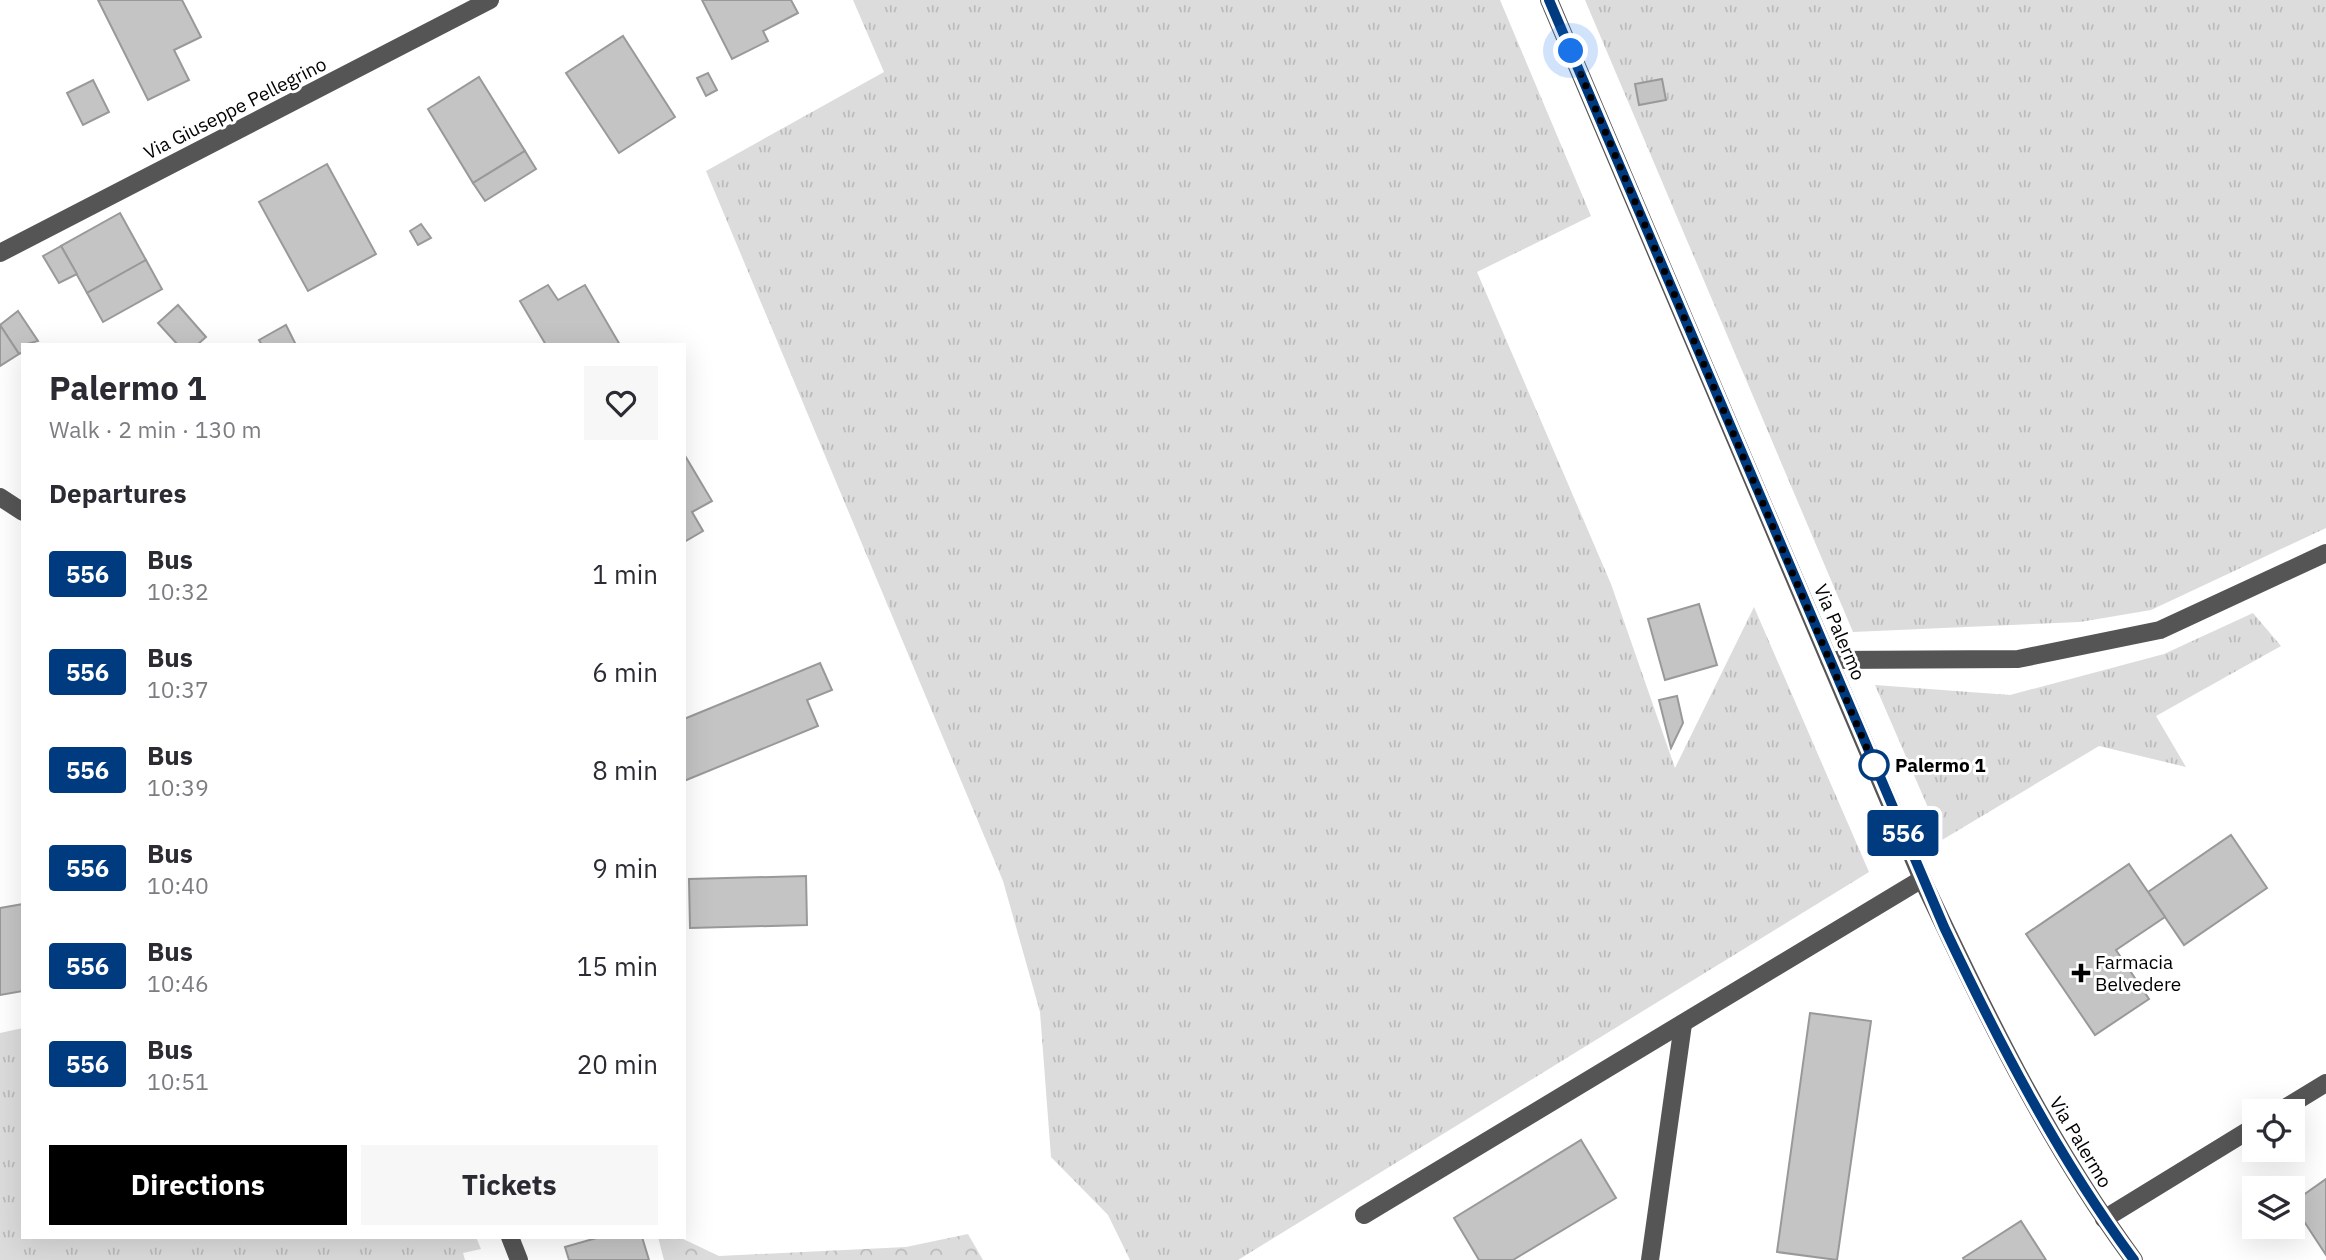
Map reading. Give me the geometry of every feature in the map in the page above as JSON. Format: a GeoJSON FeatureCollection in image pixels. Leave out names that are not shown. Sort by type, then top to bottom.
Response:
{"type":"FeatureCollection","features":[{"type":"Feature","properties":{"kind":"street","name":"Via Giuseppe Pellegrino"},"geometry":{"type":"LineString","coordinates":[[0,253],[490,0]]}},
{"type":"Feature","properties":{"kind":"street","name":"Via Palermo"},"geometry":{"type":"LineString","coordinates":[[1549,0],[1922,879],[1978,998],[2038,1113],[2104,1219],[2134,1260]]}},
{"type":"Feature","properties":{"kind":"street"},"geometry":{"type":"LineString","coordinates":[[0,497],[21,511]]}},
{"type":"Feature","properties":{"kind":"street"},"geometry":{"type":"LineString","coordinates":[[1829,660],[2018,659],[2160,630],[2326,553]]}},
{"type":"Feature","properties":{"kind":"street"},"geometry":{"type":"LineString","coordinates":[[1364,1215],[1922,879]]}},
{"type":"Feature","properties":{"kind":"street"},"geometry":{"type":"LineString","coordinates":[[1650,1260],[1683,1024]]}},
{"type":"Feature","properties":{"kind":"street"},"geometry":{"type":"LineString","coordinates":[[2300,1099],[2326,1083]]}},
{"type":"Feature","properties":{"kind":"street"},"geometry":{"type":"LineString","coordinates":[[2104,1219],[2242,1134]]}},
{"type":"Feature","properties":{"kind":"street"},"geometry":{"type":"LineString","coordinates":[[511,1239],[519,1260]]}},
{"type":"Feature","properties":{"kind":"green space"},"geometry":{"type":"Polygon","coordinates":[[[853,0],[1500,0],[1591,216],[1477,272],[1611,584],[1675,768],[1754,607],[1869,872],[1238,1260],[1130,1260],[1108,1215],[1051,1157],[1040,1012],[1003,881],[706,171],[884,72],[853,0]]]}},
{"type":"Feature","properties":{"kind":"green space"},"geometry":{"type":"Polygon","coordinates":[[[1585,0],[2326,0],[2326,528],[2151,610],[2080,622],[1853,632],[1585,0]]]}},
{"type":"Feature","properties":{"kind":"green space"},"geometry":{"type":"Polygon","coordinates":[[[2253,613],[2281,646],[2156,716],[2186,767],[2099,746],[1942,840],[1875,685],[2010,695],[2164,654],[2253,613]]]}},
{"type":"Feature","properties":{"kind":"green space"},"geometry":{"type":"Polygon","coordinates":[[[21,1028],[21,1239],[477,1239],[481,1249],[463,1253],[465,1260],[0,1260],[0,1033],[21,1028]]]}},
{"type":"Feature","properties":{"kind":"green space"},"geometry":{"type":"Polygon","coordinates":[[[968,1234],[983,1260],[664,1260],[659,1239],[683,1239],[719,1256],[906,1247],[968,1234]]]}},
{"type":"Feature","properties":{"kind":"building"},"geometry":{"type":"Polygon","coordinates":[[[98,0],[182,0],[201,37],[174,50],[189,80],[148,100],[98,0]]]}},
{"type":"Feature","properties":{"kind":"building"},"geometry":{"type":"Polygon","coordinates":[[[702,0],[791,0],[798,13],[763,31],[768,41],[732,59],[702,0]]]}},
{"type":"Feature","properties":{"kind":"building"},"geometry":{"type":"Polygon","coordinates":[[[623,36],[675,117],[619,153],[566,73],[623,36]]]}},
{"type":"Feature","properties":{"kind":"building"},"geometry":{"type":"Polygon","coordinates":[[[708,73],[717,90],[706,96],[697,78],[708,73]]]}},
{"type":"Feature","properties":{"kind":"building"},"geometry":{"type":"Polygon","coordinates":[[[479,77],[525,151],[473,183],[428,109],[479,77]]]}},
{"type":"Feature","properties":{"kind":"building"},"geometry":{"type":"Polygon","coordinates":[[[1662,79],[1666,100],[1639,105],[1635,84],[1662,79]]]}},
{"type":"Feature","properties":{"kind":"building"},"geometry":{"type":"Polygon","coordinates":[[[93,80],[109,112],[83,125],[67,93],[93,80]]]}},
{"type":"Feature","properties":{"kind":"building"},"geometry":{"type":"Polygon","coordinates":[[[525,151],[536,169],[485,201],[473,183],[525,151]]]}},
{"type":"Feature","properties":{"kind":"building"},"geometry":{"type":"Polygon","coordinates":[[[327,164],[376,254],[308,291],[259,202],[327,164]]]}},
{"type":"Feature","properties":{"kind":"building"},"geometry":{"type":"Polygon","coordinates":[[[120,213],[146,260],[87,293],[61,246],[120,213]]]}},
{"type":"Feature","properties":{"kind":"building"},"geometry":{"type":"Polygon","coordinates":[[[421,224],[431,238],[418,245],[410,231],[421,224]]]}},
{"type":"Feature","properties":{"kind":"building"},"geometry":{"type":"Polygon","coordinates":[[[61,246],[77,274],[59,283],[43,256],[61,246]]]}},
{"type":"Feature","properties":{"kind":"building"},"geometry":{"type":"Polygon","coordinates":[[[146,260],[162,289],[103,322],[87,293],[146,260]]]}},
{"type":"Feature","properties":{"kind":"building"},"geometry":{"type":"Polygon","coordinates":[[[548,285],[558,300],[585,285],[619,343],[545,343],[520,301],[548,285]]]}},
{"type":"Feature","properties":{"kind":"building"},"geometry":{"type":"Polygon","coordinates":[[[178,305],[206,337],[199,343],[176,343],[158,323],[178,305]]]}},
{"type":"Feature","properties":{"kind":"building"},"geometry":{"type":"Polygon","coordinates":[[[18,311],[38,341],[21,343],[19,354],[0,325],[18,311]]]}},
{"type":"Feature","properties":{"kind":"building"},"geometry":{"type":"Polygon","coordinates":[[[0,325],[19,354],[0,366],[0,325]]]}},
{"type":"Feature","properties":{"kind":"building"},"geometry":{"type":"Polygon","coordinates":[[[286,325],[295,343],[261,343],[259,340],[286,325]]]}},
{"type":"Feature","properties":{"kind":"building"},"geometry":{"type":"Polygon","coordinates":[[[686,457],[712,501],[692,512],[703,531],[686,541],[686,457]]]}},
{"type":"Feature","properties":{"kind":"building"},"geometry":{"type":"Polygon","coordinates":[[[1699,604],[1717,665],[1665,680],[1648,619],[1699,604]]]}},
{"type":"Feature","properties":{"kind":"building"},"geometry":{"type":"Polygon","coordinates":[[[820,663],[832,690],[807,700],[818,726],[686,780],[686,718],[820,663]]]}},
{"type":"Feature","properties":{"kind":"building"},"geometry":{"type":"Polygon","coordinates":[[[1677,696],[1683,723],[1671,748],[1659,700],[1677,696]]]}},
{"type":"Feature","properties":{"kind":"building"},"geometry":{"type":"Polygon","coordinates":[[[2231,835],[2267,888],[2184,945],[2148,892],[2231,835]]]}},
{"type":"Feature","properties":{"kind":"building"},"geometry":{"type":"Polygon","coordinates":[[[2129,864],[2165,917],[2116,950],[2149,999],[2095,1035],[2026,934],[2129,864]]]}},
{"type":"Feature","properties":{"kind":"building"},"geometry":{"type":"Polygon","coordinates":[[[806,876],[807,925],[690,928],[689,879],[806,876]]]}},
{"type":"Feature","properties":{"kind":"building"},"geometry":{"type":"Polygon","coordinates":[[[21,904],[21,991],[0,995],[0,908],[21,904]]]}},
{"type":"Feature","properties":{"kind":"building"},"geometry":{"type":"Polygon","coordinates":[[[1810,1013],[1871,1021],[1837,1260],[1777,1252],[1810,1013]]]}},
{"type":"Feature","properties":{"kind":"building"},"geometry":{"type":"Polygon","coordinates":[[[1581,1140],[1616,1198],[1513,1260],[1479,1260],[1454,1218],[1581,1140]]]}},
{"type":"Feature","properties":{"kind":"building"},"geometry":{"type":"Polygon","coordinates":[[[2326,1179],[2326,1255],[2305,1223],[2305,1194],[2326,1179]]]}},
{"type":"Feature","properties":{"kind":"building"},"geometry":{"type":"Polygon","coordinates":[[[2021,1221],[2046,1260],[1964,1260],[1963,1258],[2021,1221]]]}},
{"type":"Feature","properties":{"kind":"building"},"geometry":{"type":"Polygon","coordinates":[[[593,1239],[643,1239],[649,1260],[569,1260],[565,1247],[593,1239]]]}},
{"type":"Feature","properties":{"kind":"bus line","name":"556"},"geometry":{"type":"LineString","coordinates":[[1549,0],[1944,927],[1978,998],[2045,1124],[2104,1219],[2134,1260]]}},
{"type":"Feature","properties":{"kind":"place","name":"Palermo 1"},"geometry":{"type":"Point","coordinates":[1874,765]}},
{"type":"Feature","properties":{"kind":"place","name":"Farmacia Belvedere"},"geometry":{"type":"Point","coordinates":[2081,973]}},
{"type":"Feature","properties":{"kind":"route"},"geometry":{"type":"LineString","coordinates":[[1571,51],[1874,765]]}}]}
